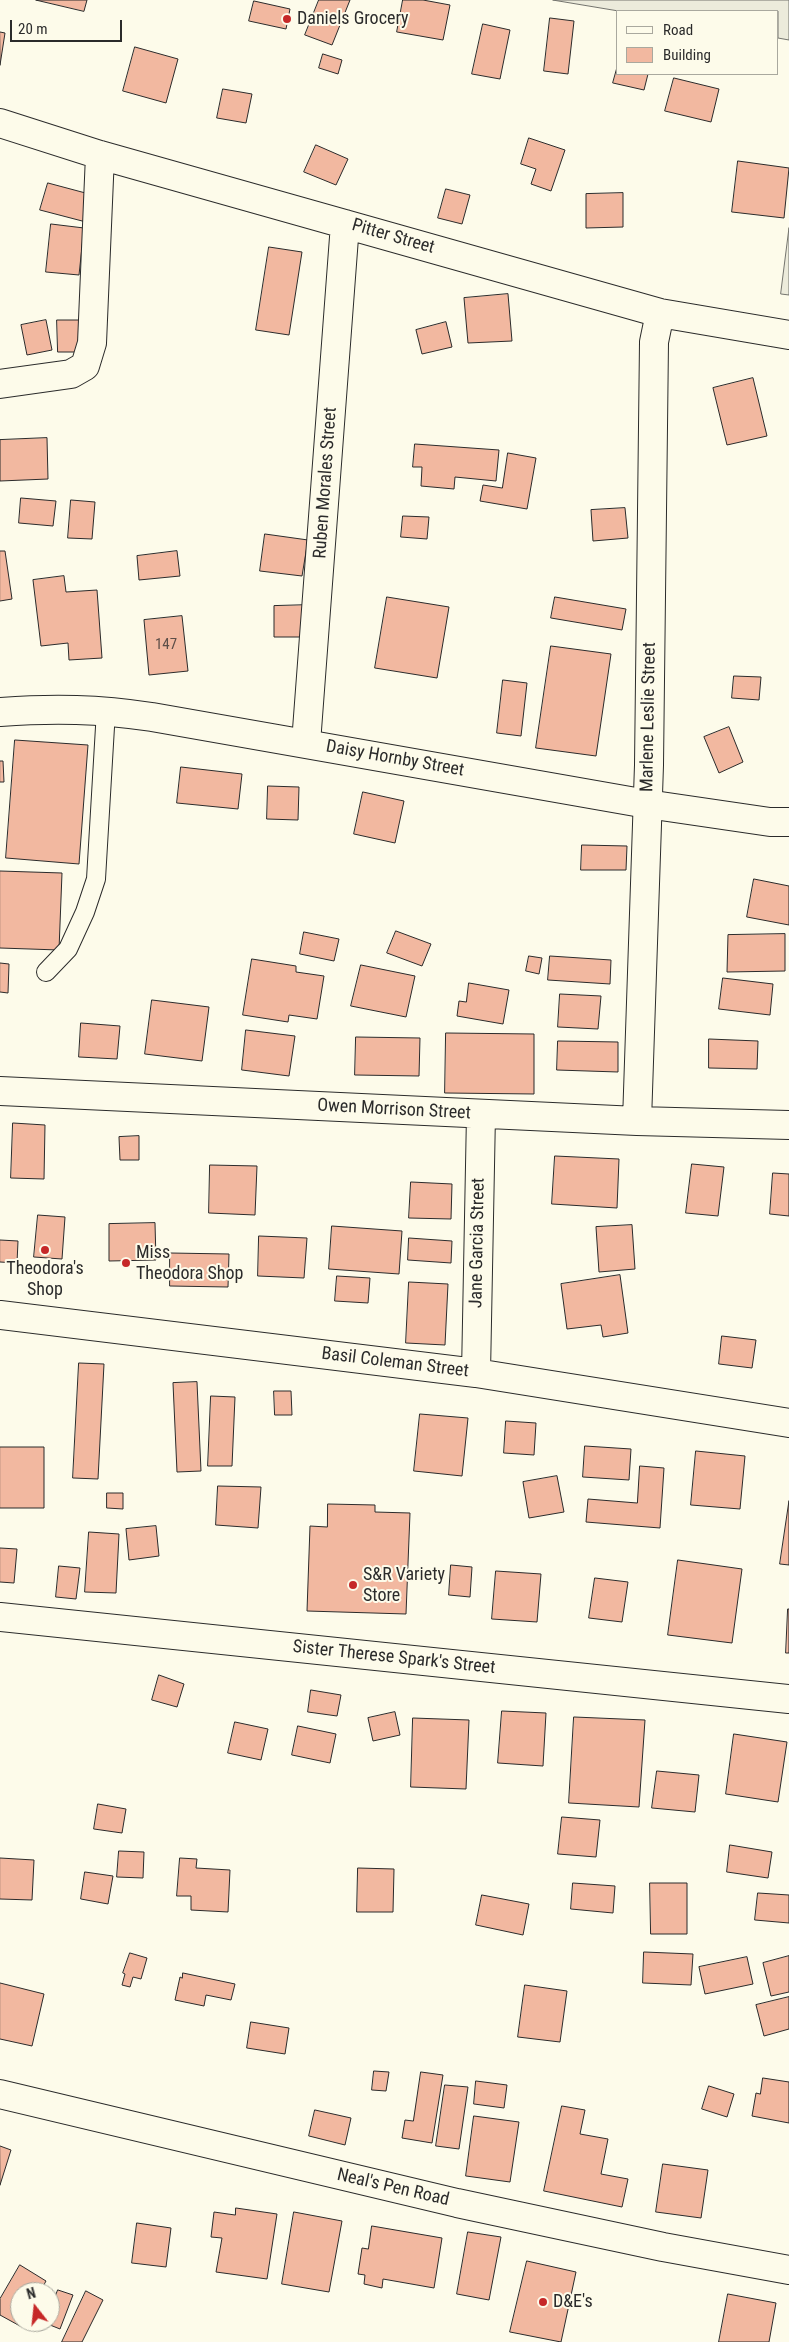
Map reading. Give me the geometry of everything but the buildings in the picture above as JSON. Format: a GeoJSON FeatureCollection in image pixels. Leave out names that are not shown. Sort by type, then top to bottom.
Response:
{"type":"FeatureCollection","features":[{"type":"Feature","properties":{"kind":"street","name":"Pitter Street"},"geometry":{"type":"LineString","coordinates":[[0,123],[100,154],[660,313],[789,335]]}},
{"type":"Feature","properties":{"kind":"street"},"geometry":{"type":"LineString","coordinates":[[0,384],[71,374],[85,366],[92,343],[100,154]]}},
{"type":"Feature","properties":{"kind":"street","name":"Ruben Morales Street"},"geometry":{"type":"LineString","coordinates":[[306,743],[345,224]]}},
{"type":"Feature","properties":{"kind":"street","name":"Marlene Leslie Street"},"geometry":{"type":"LineString","coordinates":[[637,1121],[647,804],[654,342],[660,313]]}},
{"type":"Feature","properties":{"kind":"street","name":"Daisy Hornby Street"},"geometry":{"type":"LineString","coordinates":[[0,712],[56,708],[106,710],[306,743],[647,804],[770,822],[789,822]]}},
{"type":"Feature","properties":{"kind":"street","name":"Owen Morrison Street"},"geometry":{"type":"LineString","coordinates":[[0,1091],[637,1121],[789,1126]]}},
{"type":"Feature","properties":{"kind":"street","name":"Jane Garcia Street"},"geometry":{"type":"LineString","coordinates":[[476,1372],[481,1114]]}},
{"type":"Feature","properties":{"kind":"street","name":"Basil Coleman Street"},"geometry":{"type":"LineString","coordinates":[[0,1315],[476,1372],[789,1423]]}},
{"type":"Feature","properties":{"kind":"street","name":"Sister Therese Spark's Street"},"geometry":{"type":"LineString","coordinates":[[0,1617],[789,1699]]}},
{"type":"Feature","properties":{"kind":"street","name":"Neal's Pen Road"},"geometry":{"type":"LineString","coordinates":[[0,2094],[457,2203],[663,2247],[789,2270]]}},
{"type":"Feature","properties":{"kind":"lane"},"geometry":{"type":"LineString","coordinates":[[46,972],[68,949],[85,912],[96,879],[106,710]]}},
{"type":"Feature","properties":{"kind":"shaded area"},"geometry":{"type":"Polygon","coordinates":[[[553,0],[789,0],[789,40],[779,38],[779,10],[616,10],[553,0]]]}},
{"type":"Feature","properties":{"kind":"shaded area"},"geometry":{"type":"Polygon","coordinates":[[[789,228],[789,295],[781,294],[789,228]]]}},
{"type":"Feature","properties":{"kind":"place","name":"Daniels Grocery"},"geometry":{"type":"Point","coordinates":[287,19]}},
{"type":"Feature","properties":{"kind":"place","name":"Theodora's Shop"},"geometry":{"type":"Point","coordinates":[45,1250]}},
{"type":"Feature","properties":{"kind":"place","name":"Miss Theodora Shop"},"geometry":{"type":"Point","coordinates":[126,1263]}},
{"type":"Feature","properties":{"kind":"place","name":"S&R Variety Store"},"geometry":{"type":"Point","coordinates":[353,1585]}},
{"type":"Feature","properties":{"kind":"place","name":"D&E's"},"geometry":{"type":"Point","coordinates":[543,2302]}}]}
